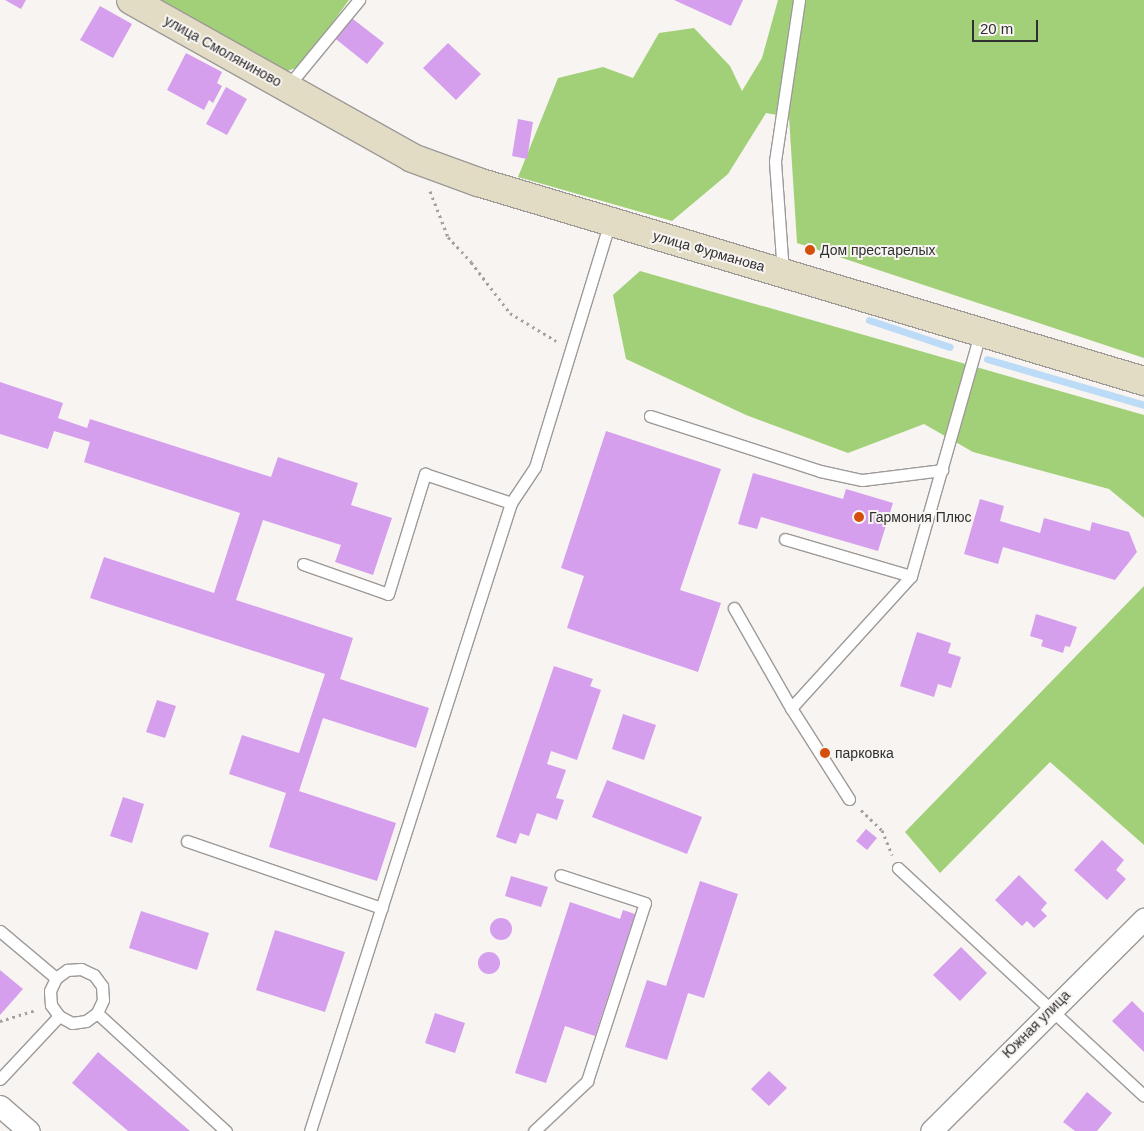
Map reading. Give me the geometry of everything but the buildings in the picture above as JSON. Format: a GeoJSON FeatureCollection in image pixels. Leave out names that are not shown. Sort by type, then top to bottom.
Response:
{"type":"FeatureCollection","features":[{"type":"Feature","properties":{"kind":"main road","name":"улица Смоляниново"},"geometry":{"type":"LineString","coordinates":[[131,0],[288,86]]}},
{"type":"Feature","properties":{"kind":"main road","name":"улица Фурманова"},"geometry":{"type":"LineString","coordinates":[[288,86],[412,158],[610,222],[1144,381]]}},
{"type":"Feature","properties":{"kind":"street","name":"Южная улица"},"geometry":{"type":"LineString","coordinates":[[931,1131],[1050,1010],[1144,919]]}},
{"type":"Feature","properties":{"kind":"street"},"geometry":{"type":"LineString","coordinates":[[0,1106],[29,1131]]}},
{"type":"Feature","properties":{"kind":"lane"},"geometry":{"type":"LineString","coordinates":[[288,86],[359,0]]}},
{"type":"Feature","properties":{"kind":"lane"},"geometry":{"type":"LineString","coordinates":[[783,273],[775,161],[799,0]]}},
{"type":"Feature","properties":{"kind":"lane"},"geometry":{"type":"LineString","coordinates":[[310,1131],[511,503],[535,468],[610,222]]}},
{"type":"Feature","properties":{"kind":"lane"},"geometry":{"type":"LineString","coordinates":[[791,708],[911,576],[981,331]]}},
{"type":"Feature","properties":{"kind":"lane"},"geometry":{"type":"LineString","coordinates":[[650,416],[820,472],[862,480],[942,470]]}},
{"type":"Feature","properties":{"kind":"lane"},"geometry":{"type":"LineString","coordinates":[[303,564],[388,594],[425,474],[511,503]]}},
{"type":"Feature","properties":{"kind":"lane"},"geometry":{"type":"LineString","coordinates":[[785,539],[911,576]]}},
{"type":"Feature","properties":{"kind":"lane"},"geometry":{"type":"LineString","coordinates":[[734,608],[791,708],[849,800]]}},
{"type":"Feature","properties":{"kind":"lane"},"geometry":{"type":"LineString","coordinates":[[187,841],[382,908]]}},
{"type":"Feature","properties":{"kind":"lane"},"geometry":{"type":"LineString","coordinates":[[898,868],[1144,1096]]}},
{"type":"Feature","properties":{"kind":"lane"},"geometry":{"type":"LineString","coordinates":[[534,1131],[586,1081],[645,903],[560,875]]}},
{"type":"Feature","properties":{"kind":"lane"},"geometry":{"type":"LineString","coordinates":[[0,931],[56,978]]}},
{"type":"Feature","properties":{"kind":"lane"},"geometry":{"type":"LineString","coordinates":[[81,969],[94,975],[102,986],[103,1000],[97,1013],[86,1021],[72,1022],[59,1016],[51,1005],[50,991],[56,978],[67,970],[81,969]]}},
{"type":"Feature","properties":{"kind":"lane"},"geometry":{"type":"LineString","coordinates":[[97,1013],[226,1131]]}},
{"type":"Feature","properties":{"kind":"lane"},"geometry":{"type":"LineString","coordinates":[[0,1079],[59,1016]]}},
{"type":"Feature","properties":{"kind":"path"},"geometry":{"type":"LineString","coordinates":[[412,158],[438,206],[448,237],[471,262],[510,313],[542,330],[570,352]]}},
{"type":"Feature","properties":{"kind":"path"},"geometry":{"type":"LineString","coordinates":[[849,800],[882,830],[898,868]]}},
{"type":"Feature","properties":{"kind":"path"},"geometry":{"type":"LineString","coordinates":[[0,1021],[51,1005]]}},
{"type":"Feature","properties":{"kind":"green space"},"geometry":{"type":"Polygon","coordinates":[[[157,0],[349,0],[301,66],[282,73],[157,0]]]}},
{"type":"Feature","properties":{"kind":"green space"},"geometry":{"type":"Polygon","coordinates":[[[778,0],[1144,0],[1144,358],[797,243],[789,117],[766,113],[728,174],[672,221],[518,177],[558,78],[603,67],[633,78],[659,33],[694,28],[730,66],[742,91],[762,58],[778,0]]]}},
{"type":"Feature","properties":{"kind":"green space"},"geometry":{"type":"Polygon","coordinates":[[[640,271],[1144,415],[1144,518],[1109,489],[973,452],[924,424],[848,453],[746,415],[626,359],[613,295],[640,271]]]}},
{"type":"Feature","properties":{"kind":"green space"},"geometry":{"type":"Polygon","coordinates":[[[1144,586],[1144,845],[1050,762],[940,873],[905,832],[1144,586]]]}},
{"type":"Feature","properties":{"kind":"waterway"},"geometry":{"type":"LineString","coordinates":[[869,320],[950,347]]}},
{"type":"Feature","properties":{"kind":"waterway"},"geometry":{"type":"LineString","coordinates":[[987,359],[1144,405]]}},
{"type":"Feature","properties":{"kind":"place","name":"Дом престарелых"},"geometry":{"type":"Point","coordinates":[810,250]}},
{"type":"Feature","properties":{"kind":"place","name":"Гармония Плюс"},"geometry":{"type":"Point","coordinates":[859,517]}},
{"type":"Feature","properties":{"kind":"place","name":"парковка"},"geometry":{"type":"Point","coordinates":[825,753]}}]}
